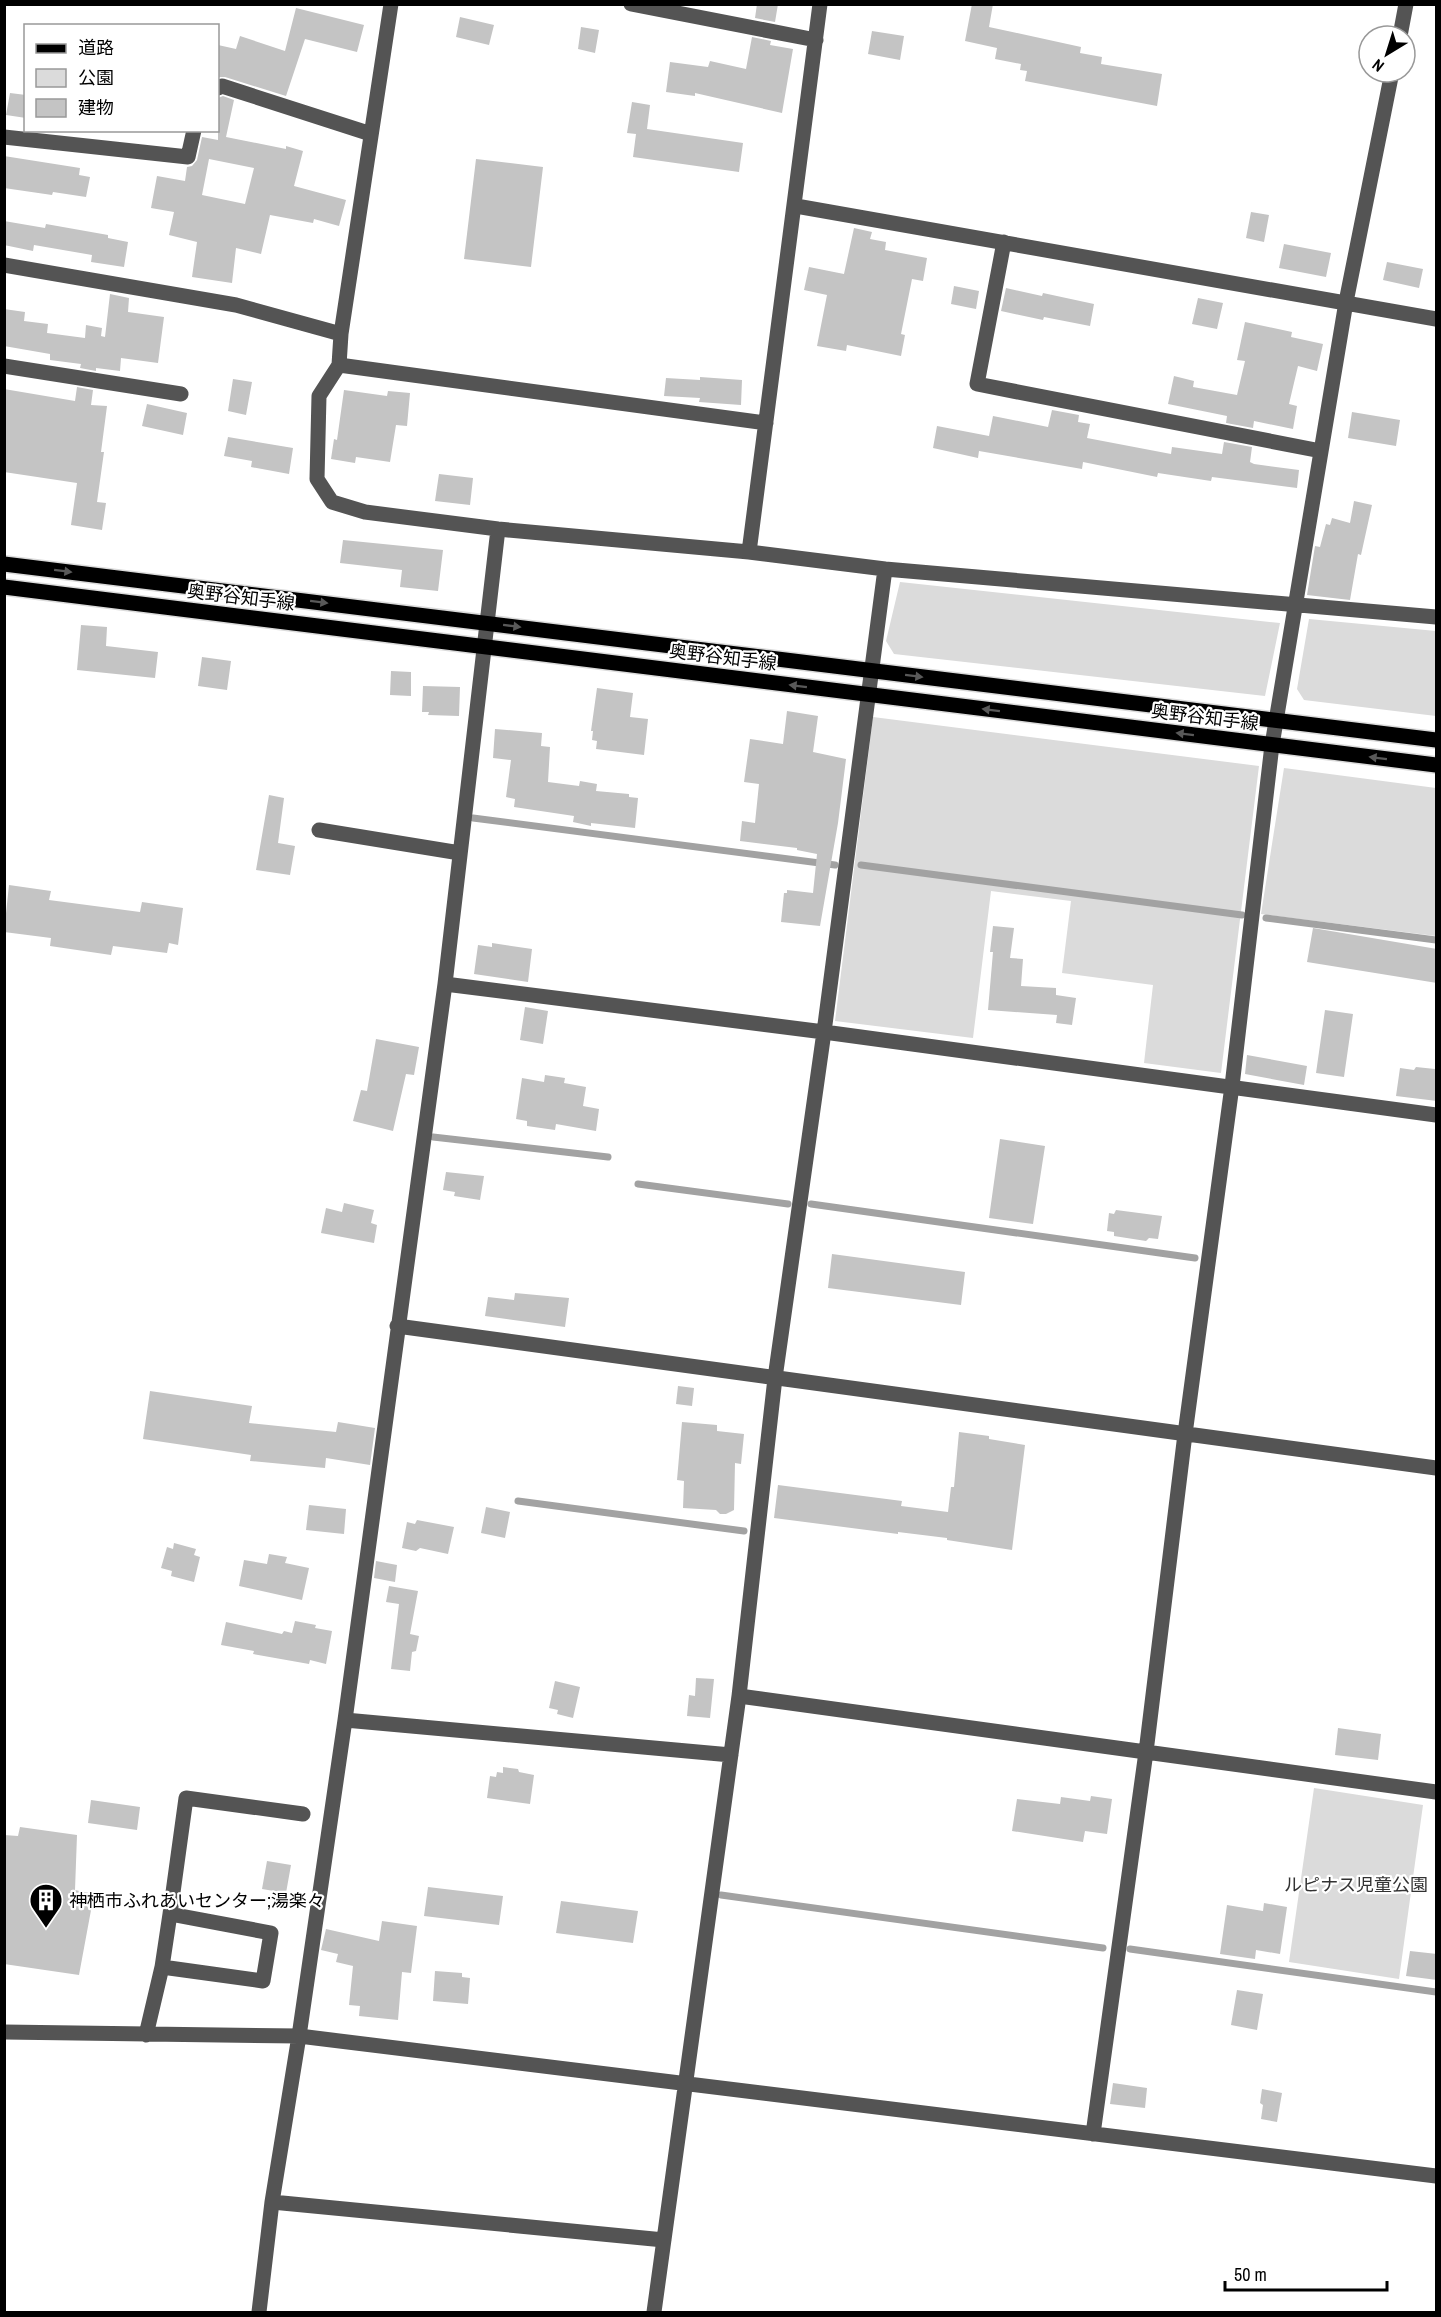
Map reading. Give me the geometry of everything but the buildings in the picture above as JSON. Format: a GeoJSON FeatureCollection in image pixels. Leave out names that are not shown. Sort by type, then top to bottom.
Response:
{"type":"FeatureCollection","features":[{"type":"Feature","properties":{"kind":"main road","name":"奥野谷知手線"},"geometry":{"type":"LineString","coordinates":[[4,564],[1437,740]]}},
{"type":"Feature","properties":{"kind":"main road","name":"奥野谷知手線"},"geometry":{"type":"LineString","coordinates":[[4,587],[1437,765]]}},
{"type":"Feature","properties":{"kind":"street"},"geometry":{"type":"LineString","coordinates":[[391,4],[341,334],[339,366],[320,396],[316,453],[317,479],[332,502],[365,512],[498,529],[749,552],[885,568],[1437,617]]}},
{"type":"Feature","properties":{"kind":"street"},"geometry":{"type":"LineString","coordinates":[[631,4],[816,40]]}},
{"type":"Feature","properties":{"kind":"street"},"geometry":{"type":"LineString","coordinates":[[749,552],[796,206],[820,4]]}},
{"type":"Feature","properties":{"kind":"street"},"geometry":{"type":"LineString","coordinates":[[1402,24],[1406,4]]}},
{"type":"Feature","properties":{"kind":"street"},"geometry":{"type":"LineString","coordinates":[[1093,2134],[1146,1752],[1185,1434],[1232,1086],[1272,745],[1346,302],[1390,84]]}},
{"type":"Feature","properties":{"kind":"street"},"geometry":{"type":"LineString","coordinates":[[219,88],[222,86],[371,134]]}},
{"type":"Feature","properties":{"kind":"street"},"geometry":{"type":"LineString","coordinates":[[4,137],[188,157],[194,132]]}},
{"type":"Feature","properties":{"kind":"street"},"geometry":{"type":"LineString","coordinates":[[796,206],[1437,320]]}},
{"type":"Feature","properties":{"kind":"street"},"geometry":{"type":"LineString","coordinates":[[1004,242],[977,384],[1321,451]]}},
{"type":"Feature","properties":{"kind":"street"},"geometry":{"type":"LineString","coordinates":[[4,266],[236,305],[341,334]]}},
{"type":"Feature","properties":{"kind":"street"},"geometry":{"type":"LineString","coordinates":[[4,366],[181,394]]}},
{"type":"Feature","properties":{"kind":"street"},"geometry":{"type":"LineString","coordinates":[[339,366],[766,423]]}},
{"type":"Feature","properties":{"kind":"street"},"geometry":{"type":"LineString","coordinates":[[259,2313],[272,2202],[299,2036],[345,1720],[445,984],[498,529]]}},
{"type":"Feature","properties":{"kind":"street"},"geometry":{"type":"LineString","coordinates":[[654,2313],[739,1696],[775,1378],[824,1032],[885,568]]}},
{"type":"Feature","properties":{"kind":"street"},"geometry":{"type":"LineString","coordinates":[[320,830],[460,853]]}},
{"type":"Feature","properties":{"kind":"street"},"geometry":{"type":"LineString","coordinates":[[445,984],[824,1032],[1437,1115]]}},
{"type":"Feature","properties":{"kind":"street"},"geometry":{"type":"LineString","coordinates":[[397,1326],[1437,1468]]}},
{"type":"Feature","properties":{"kind":"street"},"geometry":{"type":"LineString","coordinates":[[739,1696],[1437,1792]]}},
{"type":"Feature","properties":{"kind":"street"},"geometry":{"type":"LineString","coordinates":[[345,1720],[731,1755]]}},
{"type":"Feature","properties":{"kind":"street"},"geometry":{"type":"LineString","coordinates":[[146,2035],[162,1967],[186,1798],[303,1814]]}},
{"type":"Feature","properties":{"kind":"street"},"geometry":{"type":"LineString","coordinates":[[162,1967],[263,1981],[271,1933],[170,1914]]}},
{"type":"Feature","properties":{"kind":"street"},"geometry":{"type":"LineString","coordinates":[[4,2032],[299,2036],[1437,2176]]}},
{"type":"Feature","properties":{"kind":"street"},"geometry":{"type":"LineString","coordinates":[[272,2202],[664,2240]]}},
{"type":"Feature","properties":{"kind":"green space"},"geometry":{"type":"Polygon","coordinates":[[[900,582],[1280,623],[1265,696],[894,654],[886,641],[900,582]]]}},
{"type":"Feature","properties":{"kind":"green space"},"geometry":{"type":"Polygon","coordinates":[[[1309,619],[1436,631],[1436,716],[1304,700],[1297,689],[1309,619]]]}},
{"type":"Feature","properties":{"kind":"green space"},"geometry":{"type":"Polygon","coordinates":[[[873,717],[1259,766],[1221,1073],[1144,1063],[1153,985],[1062,973],[1071,901],[991,891],[973,1038],[835,1021],[873,717]]]}},
{"type":"Feature","properties":{"kind":"green space"},"geometry":{"type":"Polygon","coordinates":[[[1284,768],[1436,788],[1436,936],[1261,914],[1284,768]]]}},
{"type":"Feature","properties":{"kind":"green space","name":"ルピナス児童公園"},"geometry":{"type":"Polygon","coordinates":[[[1314,1788],[1423,1805],[1399,1979],[1289,1962],[1314,1788]]]}},
{"type":"Feature","properties":{"kind":"waterway"},"geometry":{"type":"LineString","coordinates":[[473,818],[835,865]]}},
{"type":"Feature","properties":{"kind":"waterway"},"geometry":{"type":"LineString","coordinates":[[861,865],[1242,915]]}},
{"type":"Feature","properties":{"kind":"waterway"},"geometry":{"type":"LineString","coordinates":[[1266,918],[1436,940]]}},
{"type":"Feature","properties":{"kind":"waterway"},"geometry":{"type":"LineString","coordinates":[[433,1137],[608,1157]]}},
{"type":"Feature","properties":{"kind":"waterway"},"geometry":{"type":"LineString","coordinates":[[638,1184],[788,1204]]}},
{"type":"Feature","properties":{"kind":"waterway"},"geometry":{"type":"LineString","coordinates":[[811,1204],[1195,1258]]}},
{"type":"Feature","properties":{"kind":"waterway"},"geometry":{"type":"LineString","coordinates":[[518,1501],[744,1531]]}},
{"type":"Feature","properties":{"kind":"waterway"},"geometry":{"type":"LineString","coordinates":[[721,1895],[1103,1948]]}},
{"type":"Feature","properties":{"kind":"waterway"},"geometry":{"type":"LineString","coordinates":[[1130,1949],[1436,1992]]}},
{"type":"Feature","properties":{"kind":"place","name":"神栖市ふれあいセンター;湯楽々"},"geometry":{"type":"Point","coordinates":[46,1929]}}]}
